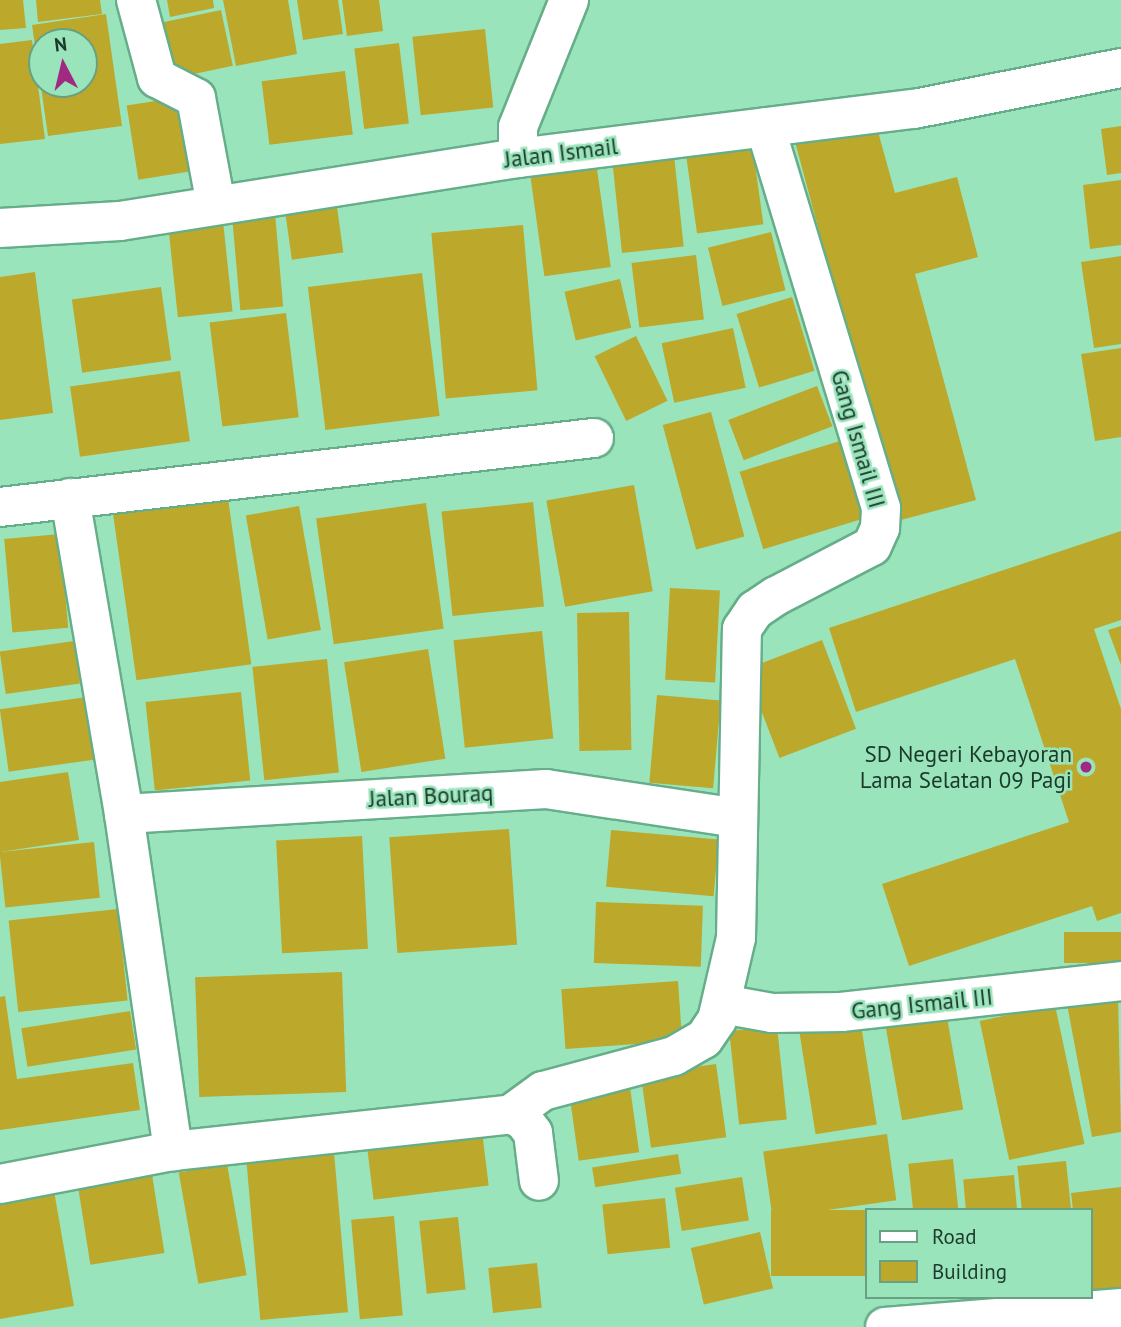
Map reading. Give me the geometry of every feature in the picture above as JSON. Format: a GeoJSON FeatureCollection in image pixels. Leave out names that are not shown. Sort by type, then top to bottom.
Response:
{"type":"FeatureCollection","features":[{"type":"Feature","properties":{"kind":"street"},"geometry":{"type":"LineString","coordinates":[[136,0],[157,78],[197,98],[216,205]]}},
{"type":"Feature","properties":{"kind":"street"},"geometry":{"type":"LineString","coordinates":[[518,158],[518,127],[569,0]]}},
{"type":"Feature","properties":{"kind":"street","name":"Jalan Ismail"},"geometry":{"type":"LineString","coordinates":[[0,228],[120,221],[518,158],[914,109],[1121,68]]}},
{"type":"Feature","properties":{"kind":"street","name":"Gang Ismail III"},"geometry":{"type":"LineString","coordinates":[[511,1114],[543,1091],[674,1056],[692,1048],[717,1020],[736,938],[742,629],[755,610],[776,596],[872,546],[880,528],[881,509],[765,127]]}},
{"type":"Feature","properties":{"kind":"street"},"geometry":{"type":"LineString","coordinates":[[0,507],[594,438]]}},
{"type":"Feature","properties":{"kind":"street"},"geometry":{"type":"LineString","coordinates":[[70,498],[124,814],[173,1151]]}},
{"type":"Feature","properties":{"kind":"street","name":"Jalan Bouraq"},"geometry":{"type":"LineString","coordinates":[[124,814],[546,789],[737,818]]}},
{"type":"Feature","properties":{"kind":"street","name":"Gang Ismail III"},"geometry":{"type":"LineString","coordinates":[[722,1004],[772,1013],[841,1012],[1121,981]]}},
{"type":"Feature","properties":{"kind":"street"},"geometry":{"type":"LineString","coordinates":[[0,1184],[173,1151],[511,1114],[524,1121],[533,1133],[539,1181]]}},
{"type":"Feature","properties":{"kind":"street"},"geometry":{"type":"LineString","coordinates":[[885,1327],[1121,1308]]}},
{"type":"Feature","properties":{"kind":"building"},"geometry":{"type":"Polygon","coordinates":[[[0,0],[23,0],[26,28],[0,30],[0,0]]]}},
{"type":"Feature","properties":{"kind":"building"},"geometry":{"type":"Polygon","coordinates":[[[36,0],[100,0],[102,14],[38,22],[36,0]]]}},
{"type":"Feature","properties":{"kind":"building"},"geometry":{"type":"Polygon","coordinates":[[[167,0],[213,0],[214,8],[170,17],[167,0]]]}},
{"type":"Feature","properties":{"kind":"building"},"geometry":{"type":"Polygon","coordinates":[[[223,0],[288,0],[297,54],[236,66],[223,0]]]}},
{"type":"Feature","properties":{"kind":"building"},"geometry":{"type":"Polygon","coordinates":[[[297,0],[338,0],[343,34],[303,40],[297,0]]]}},
{"type":"Feature","properties":{"kind":"building"},"geometry":{"type":"Polygon","coordinates":[[[342,0],[379,0],[383,31],[347,36],[342,0]]]}},
{"type":"Feature","properties":{"kind":"building"},"geometry":{"type":"Polygon","coordinates":[[[221,10],[233,66],[175,78],[163,22],[221,10]]]}},
{"type":"Feature","properties":{"kind":"building"},"geometry":{"type":"Polygon","coordinates":[[[106,14],[122,126],[48,136],[43,98],[98,98],[98,28],[32,28],[32,25],[106,14]]]}},
{"type":"Feature","properties":{"kind":"building"},"geometry":{"type":"Polygon","coordinates":[[[485,29],[493,108],[421,115],[412,37],[485,29]]]}},
{"type":"Feature","properties":{"kind":"building"},"geometry":{"type":"Polygon","coordinates":[[[28,40],[28,98],[40,98],[45,139],[0,144],[0,44],[28,40]]]}},
{"type":"Feature","properties":{"kind":"building"},"geometry":{"type":"Polygon","coordinates":[[[399,43],[409,123],[364,129],[354,48],[399,43]]]}},
{"type":"Feature","properties":{"kind":"building"},"geometry":{"type":"Polygon","coordinates":[[[345,71],[353,135],[269,145],[262,81],[345,71]]]}},
{"type":"Feature","properties":{"kind":"building"},"geometry":{"type":"Polygon","coordinates":[[[181,97],[193,171],[138,180],[127,106],[181,97]]]}},
{"type":"Feature","properties":{"kind":"building"},"geometry":{"type":"Polygon","coordinates":[[[874,117],[895,193],[957,177],[978,257],[915,274],[976,500],[897,521],[794,138],[874,117]]]}},
{"type":"Feature","properties":{"kind":"building"},"geometry":{"type":"Polygon","coordinates":[[[1121,126],[1121,173],[1107,175],[1101,129],[1121,126]]]}},
{"type":"Feature","properties":{"kind":"building"},"geometry":{"type":"Polygon","coordinates":[[[752,143],[763,224],[697,234],[686,152],[752,143]]]}},
{"type":"Feature","properties":{"kind":"building"},"geometry":{"type":"Polygon","coordinates":[[[673,145],[684,246],[622,253],[611,151],[673,145]]]}},
{"type":"Feature","properties":{"kind":"building"},"geometry":{"type":"Polygon","coordinates":[[[596,162],[611,267],[544,276],[530,171],[596,162]]]}},
{"type":"Feature","properties":{"kind":"building"},"geometry":{"type":"Polygon","coordinates":[[[1121,180],[1121,245],[1090,249],[1083,185],[1121,180]]]}},
{"type":"Feature","properties":{"kind":"building"},"geometry":{"type":"Polygon","coordinates":[[[335,193],[343,252],[292,260],[284,200],[335,193]]]}},
{"type":"Feature","properties":{"kind":"building"},"geometry":{"type":"Polygon","coordinates":[[[274,202],[283,307],[240,310],[231,206],[274,202]]]}},
{"type":"Feature","properties":{"kind":"building"},"geometry":{"type":"Polygon","coordinates":[[[222,211],[233,311],[178,317],[167,217],[222,211]]]}},
{"type":"Feature","properties":{"kind":"building"},"geometry":{"type":"Polygon","coordinates":[[[523,225],[537,390],[446,398],[431,233],[523,225]]]}},
{"type":"Feature","properties":{"kind":"building"},"geometry":{"type":"Polygon","coordinates":[[[771,232],[786,290],[722,306],[708,248],[771,232]]]}},
{"type":"Feature","properties":{"kind":"building"},"geometry":{"type":"Polygon","coordinates":[[[696,255],[704,320],[639,327],[631,263],[696,255]]]}},
{"type":"Feature","properties":{"kind":"building"},"geometry":{"type":"Polygon","coordinates":[[[1121,256],[1121,344],[1094,348],[1081,262],[1121,256]]]}},
{"type":"Feature","properties":{"kind":"building"},"geometry":{"type":"Polygon","coordinates":[[[35,272],[53,413],[0,420],[0,277],[35,272]]]}},
{"type":"Feature","properties":{"kind":"building"},"geometry":{"type":"Polygon","coordinates":[[[422,273],[440,416],[325,430],[308,287],[422,273]]]}},
{"type":"Feature","properties":{"kind":"building"},"geometry":{"type":"Polygon","coordinates":[[[620,279],[631,328],[576,341],[564,292],[620,279]]]}},
{"type":"Feature","properties":{"kind":"building"},"geometry":{"type":"Polygon","coordinates":[[[161,287],[171,360],[82,373],[72,300],[161,287]]]}},
{"type":"Feature","properties":{"kind":"building"},"geometry":{"type":"Polygon","coordinates":[[[792,297],[815,371],[759,388],[737,314],[792,297]]]}},
{"type":"Feature","properties":{"kind":"building"},"geometry":{"type":"Polygon","coordinates":[[[286,313],[299,417],[222,427],[210,322],[286,313]]]}},
{"type":"Feature","properties":{"kind":"building"},"geometry":{"type":"Polygon","coordinates":[[[733,328],[746,388],[674,403],[662,343],[733,328]]]}},
{"type":"Feature","properties":{"kind":"building"},"geometry":{"type":"Polygon","coordinates":[[[636,336],[668,401],[626,421],[595,356],[636,336]]]}},
{"type":"Feature","properties":{"kind":"building"},"geometry":{"type":"Polygon","coordinates":[[[1121,348],[1121,437],[1095,441],[1081,354],[1121,348]]]}},
{"type":"Feature","properties":{"kind":"building"},"geometry":{"type":"Polygon","coordinates":[[[180,371],[190,441],[80,457],[70,386],[180,371]]]}},
{"type":"Feature","properties":{"kind":"building"},"geometry":{"type":"Polygon","coordinates":[[[817,386],[832,426],[744,460],[728,420],[817,386]]]}},
{"type":"Feature","properties":{"kind":"building"},"geometry":{"type":"Polygon","coordinates":[[[711,412],[744,537],[696,550],[663,425],[711,412]]]}},
{"type":"Feature","properties":{"kind":"building"},"geometry":{"type":"Polygon","coordinates":[[[840,441],[864,518],[763,549],[740,472],[840,441]]]}},
{"type":"Feature","properties":{"kind":"building"},"geometry":{"type":"Polygon","coordinates":[[[226,484],[251,664],[136,680],[111,500],[226,484]]]}},
{"type":"Feature","properties":{"kind":"building"},"geometry":{"type":"Polygon","coordinates":[[[634,485],[653,591],[565,607],[546,500],[634,485]]]}},
{"type":"Feature","properties":{"kind":"building"},"geometry":{"type":"Polygon","coordinates":[[[533,502],[544,606],[452,616],[442,512],[533,502]]]}},
{"type":"Feature","properties":{"kind":"building"},"geometry":{"type":"Polygon","coordinates":[[[426,503],[444,629],[334,644],[316,518],[426,503]]]}},
{"type":"Feature","properties":{"kind":"building"},"geometry":{"type":"Polygon","coordinates":[[[299,506],[321,630],[268,639],[246,515],[299,506]]]}},
{"type":"Feature","properties":{"kind":"building","name":"SD Negeri Kebayoran Lama Selatan 09 Pagi"},"geometry":{"type":"Polygon","coordinates":[[[1121,531],[1121,620],[1094,629],[1121,709],[1121,913],[1097,921],[1092,906],[909,966],[882,884],[1069,822],[1015,659],[856,712],[829,628],[1121,531]]]}},
{"type":"Feature","properties":{"kind":"building"},"geometry":{"type":"Polygon","coordinates":[[[60,534],[68,628],[12,633],[4,539],[60,534]]]}},
{"type":"Feature","properties":{"kind":"building"},"geometry":{"type":"Polygon","coordinates":[[[670,588],[720,591],[715,682],[665,680],[670,588]]]}},
{"type":"Feature","properties":{"kind":"building"},"geometry":{"type":"Polygon","coordinates":[[[629,612],[631,750],[579,751],[577,613],[629,612]]]}},
{"type":"Feature","properties":{"kind":"building"},"geometry":{"type":"Polygon","coordinates":[[[1121,626],[1121,665],[1108,630],[1121,626]]]}},
{"type":"Feature","properties":{"kind":"building"},"geometry":{"type":"Polygon","coordinates":[[[542,631],[553,738],[465,748],[453,640],[542,631]]]}},
{"type":"Feature","properties":{"kind":"building"},"geometry":{"type":"Polygon","coordinates":[[[822,640],[856,729],[779,758],[745,669],[822,640]]]}},
{"type":"Feature","properties":{"kind":"building"},"geometry":{"type":"Polygon","coordinates":[[[74,641],[80,684],[6,694],[0,651],[74,641]]]}},
{"type":"Feature","properties":{"kind":"building"},"geometry":{"type":"Polygon","coordinates":[[[428,649],[445,759],[361,772],[344,662],[428,649]]]}},
{"type":"Feature","properties":{"kind":"building"},"geometry":{"type":"Polygon","coordinates":[[[327,659],[339,772],[264,780],[252,667],[327,659]]]}},
{"type":"Feature","properties":{"kind":"building"},"geometry":{"type":"Polygon","coordinates":[[[241,692],[250,781],[155,791],[146,702],[241,692]]]}},
{"type":"Feature","properties":{"kind":"building"},"geometry":{"type":"Polygon","coordinates":[[[657,695],[721,701],[713,788],[649,783],[657,695]]]}},
{"type":"Feature","properties":{"kind":"building"},"geometry":{"type":"Polygon","coordinates":[[[87,697],[96,759],[9,772],[0,709],[87,697]]]}},
{"type":"Feature","properties":{"kind":"building"},"geometry":{"type":"Polygon","coordinates":[[[68,772],[79,840],[0,852],[0,782],[68,772]]]}},
{"type":"Feature","properties":{"kind":"building"},"geometry":{"type":"Polygon","coordinates":[[[509,829],[517,945],[397,953],[389,837],[509,829]]]}},
{"type":"Feature","properties":{"kind":"building"},"geometry":{"type":"Polygon","coordinates":[[[611,830],[719,839],[714,896],[606,887],[611,830]]]}},
{"type":"Feature","properties":{"kind":"building"},"geometry":{"type":"Polygon","coordinates":[[[362,836],[368,949],[282,953],[276,841],[362,836]]]}},
{"type":"Feature","properties":{"kind":"building"},"geometry":{"type":"Polygon","coordinates":[[[94,842],[100,898],[5,908],[0,852],[94,842]]]}},
{"type":"Feature","properties":{"kind":"building"},"geometry":{"type":"Polygon","coordinates":[[[596,902],[703,906],[701,967],[594,963],[596,902]]]}},
{"type":"Feature","properties":{"kind":"building"},"geometry":{"type":"Polygon","coordinates":[[[118,909],[128,1000],[18,1012],[9,920],[118,909]]]}},
{"type":"Feature","properties":{"kind":"building"},"geometry":{"type":"Polygon","coordinates":[[[1064,932],[1121,932],[1121,963],[1064,963],[1064,932]]]}},
{"type":"Feature","properties":{"kind":"building"},"geometry":{"type":"Polygon","coordinates":[[[342,972],[346,1092],[199,1097],[195,977],[342,972]]]}},
{"type":"Feature","properties":{"kind":"building"},"geometry":{"type":"Polygon","coordinates":[[[678,981],[682,1041],[565,1049],[561,989],[678,981]]]}},
{"type":"Feature","properties":{"kind":"building"},"geometry":{"type":"Polygon","coordinates":[[[1118,995],[1121,1132],[1092,1137],[1067,1004],[1118,995]]]}},
{"type":"Feature","properties":{"kind":"building"},"geometry":{"type":"Polygon","coordinates":[[[5,996],[17,1079],[133,1063],[140,1110],[0,1130],[0,997],[5,996]]]}},
{"type":"Feature","properties":{"kind":"building"},"geometry":{"type":"Polygon","coordinates":[[[1055,1005],[1085,1144],[1009,1160],[980,1021],[1055,1005]]]}},
{"type":"Feature","properties":{"kind":"building"},"geometry":{"type":"Polygon","coordinates":[[[945,1006],[963,1109],[902,1120],[884,1017],[945,1006]]]}},
{"type":"Feature","properties":{"kind":"building"},"geometry":{"type":"Polygon","coordinates":[[[130,1011],[136,1050],[27,1067],[21,1028],[130,1011]]]}},
{"type":"Feature","properties":{"kind":"building"},"geometry":{"type":"Polygon","coordinates":[[[859,1012],[877,1125],[816,1134],[798,1022],[859,1012]]]}},
{"type":"Feature","properties":{"kind":"building"},"geometry":{"type":"Polygon","coordinates":[[[777,1026],[787,1119],[739,1125],[729,1031],[777,1026]]]}},
{"type":"Feature","properties":{"kind":"building"},"geometry":{"type":"Polygon","coordinates":[[[716,1064],[726,1137],[651,1148],[641,1075],[716,1064]]]}},
{"type":"Feature","properties":{"kind":"building"},"geometry":{"type":"Polygon","coordinates":[[[629,1080],[639,1152],[579,1161],[569,1088],[629,1080]]]}},
{"type":"Feature","properties":{"kind":"building"},"geometry":{"type":"Polygon","coordinates":[[[482,1131],[489,1186],[374,1200],[367,1145],[482,1131]]]}},
{"type":"Feature","properties":{"kind":"building"},"geometry":{"type":"Polygon","coordinates":[[[887,1134],[896,1200],[773,1218],[763,1151],[887,1134]]]}},
{"type":"Feature","properties":{"kind":"building"},"geometry":{"type":"Polygon","coordinates":[[[333,1141],[348,1312],[260,1320],[245,1149],[333,1141]]]}},
{"type":"Feature","properties":{"kind":"building"},"geometry":{"type":"Polygon","coordinates":[[[678,1154],[681,1174],[595,1187],[592,1168],[678,1154]]]}},
{"type":"Feature","properties":{"kind":"building"},"geometry":{"type":"Polygon","coordinates":[[[953,1159],[958,1208],[913,1208],[908,1164],[953,1159]]]}},
{"type":"Feature","properties":{"kind":"building"},"geometry":{"type":"Polygon","coordinates":[[[1066,1161],[1071,1208],[1022,1208],[1017,1166],[1066,1161]]]}},
{"type":"Feature","properties":{"kind":"building"},"geometry":{"type":"Polygon","coordinates":[[[227,1164],[247,1275],[198,1284],[179,1173],[227,1164]]]}},
{"type":"Feature","properties":{"kind":"building"},"geometry":{"type":"Polygon","coordinates":[[[151,1168],[164,1253],[90,1265],[77,1180],[151,1168]]]}},
{"type":"Feature","properties":{"kind":"building"},"geometry":{"type":"Polygon","coordinates":[[[1014,1175],[1017,1208],[966,1208],[963,1179],[1014,1175]]]}},
{"type":"Feature","properties":{"kind":"building"},"geometry":{"type":"Polygon","coordinates":[[[742,1177],[749,1220],[682,1231],[675,1188],[742,1177]]]}},
{"type":"Feature","properties":{"kind":"building"},"geometry":{"type":"Polygon","coordinates":[[[53,1185],[74,1306],[0,1319],[0,1194],[53,1185]]]}},
{"type":"Feature","properties":{"kind":"building"},"geometry":{"type":"Polygon","coordinates":[[[1121,1187],[1121,1292],[1093,1296],[1093,1208],[1073,1208],[1071,1193],[1121,1187]]]}},
{"type":"Feature","properties":{"kind":"building"},"geometry":{"type":"Polygon","coordinates":[[[665,1198],[670,1248],[608,1254],[602,1205],[665,1198]]]}},
{"type":"Feature","properties":{"kind":"building"},"geometry":{"type":"Polygon","coordinates":[[[771,1210],[866,1210],[866,1276],[771,1276],[771,1210]]]}},
{"type":"Feature","properties":{"kind":"building"},"geometry":{"type":"Polygon","coordinates":[[[394,1216],[403,1316],[360,1319],[351,1220],[394,1216]]]}},
{"type":"Feature","properties":{"kind":"building"},"geometry":{"type":"Polygon","coordinates":[[[458,1217],[466,1290],[427,1294],[419,1221],[458,1217]]]}},
{"type":"Feature","properties":{"kind":"building"},"geometry":{"type":"Polygon","coordinates":[[[760,1232],[773,1289],[704,1304],[691,1248],[760,1232]]]}},
{"type":"Feature","properties":{"kind":"building"},"geometry":{"type":"Polygon","coordinates":[[[537,1263],[542,1308],[493,1313],[488,1268],[537,1263]]]}},
{"type":"Feature","properties":{"kind":"place","name":"SD Negeri Kebayoran Lama Selatan 09 Pagi"},"geometry":{"type":"Point","coordinates":[1086,767]}}]}
